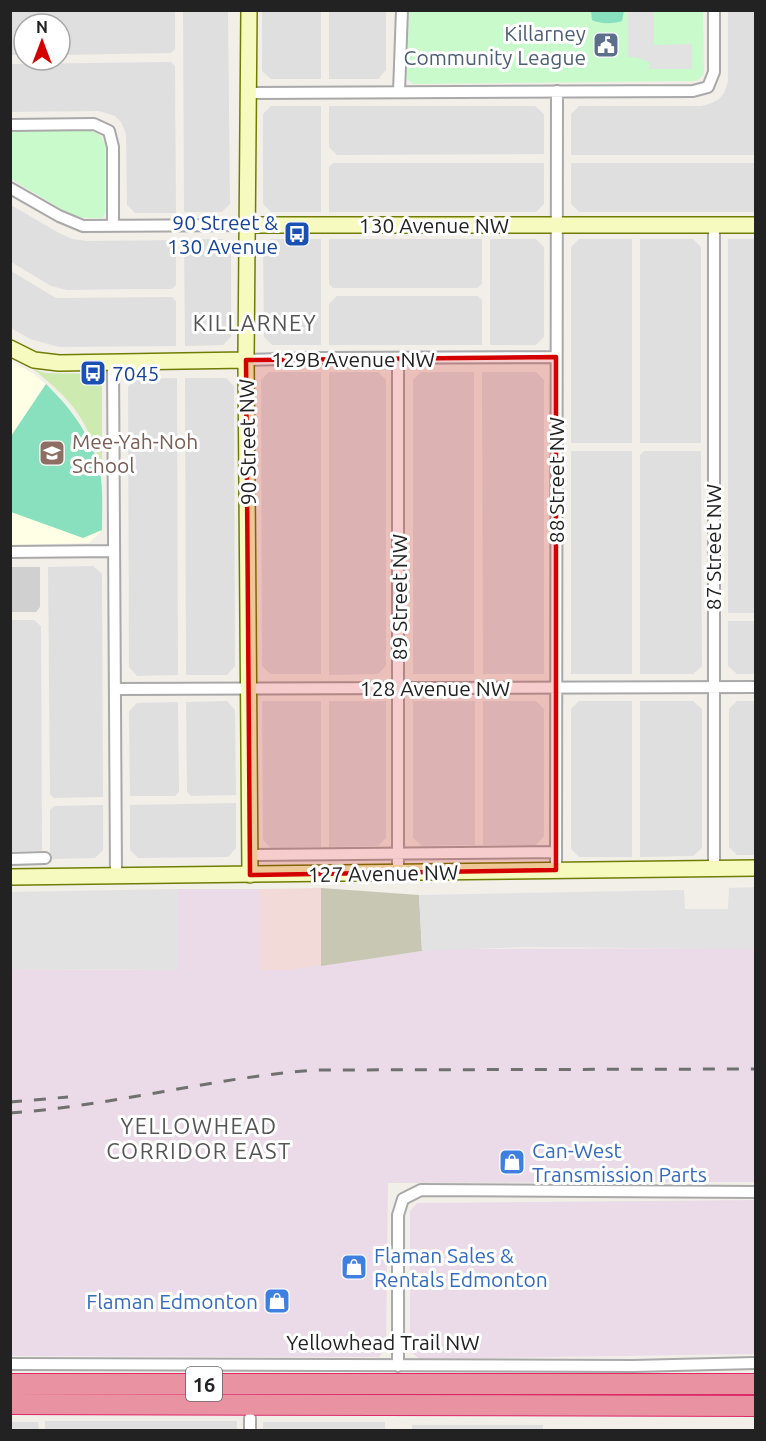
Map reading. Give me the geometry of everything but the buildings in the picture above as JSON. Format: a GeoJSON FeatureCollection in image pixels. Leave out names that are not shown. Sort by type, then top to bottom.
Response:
{"type":"FeatureCollection","features":[{"type":"Feature","properties":{"kind":"highway","name":"Yellowhead Trail NW"},"geometry":{"type":"LineString","coordinates":[[10,1384],[756,1384]]}},
{"type":"Feature","properties":{"kind":"highway","name":"16"},"geometry":{"type":"LineString","coordinates":[[10,1404],[756,1406]]}},
{"type":"Feature","properties":{"kind":"street","name":"90 Street NW"},"geometry":{"type":"LineString","coordinates":[[249,10],[246,360],[250,874]]}},
{"type":"Feature","properties":{"kind":"street"},"geometry":{"type":"LineString","coordinates":[[399,92],[402,10]]}},
{"type":"Feature","properties":{"kind":"street"},"geometry":{"type":"LineString","coordinates":[[249,93],[693,91],[708,87],[714,72],[714,10]]}},
{"type":"Feature","properties":{"kind":"street","name":"88 Street NW"},"geometry":{"type":"LineString","coordinates":[[556,870],[557,91]]}},
{"type":"Feature","properties":{"kind":"street"},"geometry":{"type":"LineString","coordinates":[[10,125],[94,124],[108,131],[112,147],[113,226]]}},
{"type":"Feature","properties":{"kind":"street","name":"130 Avenue NW"},"geometry":{"type":"LineString","coordinates":[[10,188],[72,223],[84,226],[756,225]]}},
{"type":"Feature","properties":{"kind":"street","name":"87 Street NW"},"geometry":{"type":"LineString","coordinates":[[714,225],[714,868]]}},
{"type":"Feature","properties":{"kind":"street","name":"129B Avenue NW"},"geometry":{"type":"LineString","coordinates":[[10,348],[34,360],[46,362],[555,357]]}},
{"type":"Feature","properties":{"kind":"street","name":"89 Street NW"},"geometry":{"type":"LineString","coordinates":[[398,358],[398,872]]}},
{"type":"Feature","properties":{"kind":"street"},"geometry":{"type":"LineString","coordinates":[[112,363],[116,876]]}},
{"type":"Feature","properties":{"kind":"street"},"geometry":{"type":"LineString","coordinates":[[10,552],[113,551]]}},
{"type":"Feature","properties":{"kind":"street","name":"128 Avenue NW"},"geometry":{"type":"LineString","coordinates":[[115,689],[756,687]]}},
{"type":"Feature","properties":{"kind":"street","name":"127 Avenue NW"},"geometry":{"type":"LineString","coordinates":[[250,855],[556,852]]}},
{"type":"Feature","properties":{"kind":"street"},"geometry":{"type":"LineString","coordinates":[[10,859],[45,858]]}},
{"type":"Feature","properties":{"kind":"street","name":"127 Avenue NW"},"geometry":{"type":"LineString","coordinates":[[10,877],[756,868]]}},
{"type":"Feature","properties":{"kind":"street"},"geometry":{"type":"LineString","coordinates":[[398,1366],[398,1215],[403,1199],[421,1190],[756,1192]]}},
{"type":"Feature","properties":{"kind":"street","name":"Yellowhead Trail NW"},"geometry":{"type":"LineString","coordinates":[[10,1364],[633,1366],[756,1363]]}},
{"type":"Feature","properties":{"kind":"street"},"geometry":{"type":"LineString","coordinates":[[250,1418],[250,1431]]}},
{"type":"Feature","properties":{"kind":"highlighted area"},"geometry":{"type":"Polygon","coordinates":[[[556,357],[556,870],[250,875],[246,360],[556,357]]]}},
{"type":"Feature","properties":{"kind":"shaded area"},"geometry":{"type":"Polygon","coordinates":[[[10,11],[175,11],[175,49],[171,53],[72,55],[72,12],[12,12],[11,55],[10,11]]]}},
{"type":"Feature","properties":{"kind":"shaded area"},"geometry":{"type":"Polygon","coordinates":[[[183,11],[228,11],[230,204],[222,212],[184,212],[183,11]]]}},
{"type":"Feature","properties":{"kind":"shaded area"},"geometry":{"type":"Polygon","coordinates":[[[262,11],[321,11],[321,79],[271,79],[262,71],[262,11]]]}},
{"type":"Feature","properties":{"kind":"shaded area"},"geometry":{"type":"Polygon","coordinates":[[[329,11],[386,11],[386,70],[378,79],[329,79],[329,11]]]}},
{"type":"Feature","properties":{"kind":"shaded area"},"geometry":{"type":"Polygon","coordinates":[[[628,11],[654,11],[654,45],[692,44],[692,69],[649,69],[649,62],[628,57],[628,11]]]}},
{"type":"Feature","properties":{"kind":"shaded area"},"geometry":{"type":"Polygon","coordinates":[[[728,11],[755,11],[755,155],[571,155],[571,114],[579,106],[701,106],[719,99],[728,82],[728,11]]]}},
{"type":"Feature","properties":{"kind":"shaded area"},"geometry":{"type":"Polygon","coordinates":[[[171,62],[175,66],[176,213],[135,213],[127,205],[126,134],[121,122],[115,116],[99,111],[11,112],[11,64],[12,72],[72,72],[72,63],[171,62]]]}},
{"type":"Feature","properties":{"kind":"shaded area"},"geometry":{"type":"Polygon","coordinates":[[[271,106],[321,106],[321,212],[271,212],[263,204],[263,114],[271,106]]]}},
{"type":"Feature","properties":{"kind":"shaded area"},"geometry":{"type":"Polygon","coordinates":[[[329,106],[535,106],[544,114],[544,154],[337,155],[329,147],[329,106]]]}},
{"type":"Feature","properties":{"kind":"shaded area"},"geometry":{"type":"Polygon","coordinates":[[[333,163],[544,163],[544,204],[536,212],[329,212],[329,167],[333,163]]]}},
{"type":"Feature","properties":{"kind":"shaded area"},"geometry":{"type":"Polygon","coordinates":[[[571,163],[755,163],[755,212],[579,212],[571,204],[571,163]]]}},
{"type":"Feature","properties":{"kind":"shaded area"},"geometry":{"type":"Polygon","coordinates":[[[11,205],[72,239],[87,241],[176,240],[176,285],[172,289],[67,290],[51,286],[11,262],[11,205]]]}},
{"type":"Feature","properties":{"kind":"shaded area"},"geometry":{"type":"Polygon","coordinates":[[[184,239],[222,239],[231,247],[231,337],[223,345],[185,346],[184,239]]]}},
{"type":"Feature","properties":{"kind":"shaded area"},"geometry":{"type":"Polygon","coordinates":[[[271,239],[321,239],[321,345],[272,345],[264,337],[263,247],[271,239]]]}},
{"type":"Feature","properties":{"kind":"shaded area"},"geometry":{"type":"Polygon","coordinates":[[[329,239],[482,239],[482,284],[477,288],[333,288],[329,284],[329,239]]]}},
{"type":"Feature","properties":{"kind":"shaded area"},"geometry":{"type":"Polygon","coordinates":[[[490,239],[536,239],[544,247],[544,337],[536,345],[490,345],[490,239]]]}},
{"type":"Feature","properties":{"kind":"shaded area"},"geometry":{"type":"Polygon","coordinates":[[[579,239],[632,239],[632,443],[571,443],[571,247],[579,239]]]}},
{"type":"Feature","properties":{"kind":"shaded area"},"geometry":{"type":"Polygon","coordinates":[[[640,239],[693,239],[701,247],[701,443],[640,443],[640,239]]]}},
{"type":"Feature","properties":{"kind":"shaded area"},"geometry":{"type":"Polygon","coordinates":[[[728,239],[755,239],[755,613],[728,613],[728,239]]]}},
{"type":"Feature","properties":{"kind":"shaded area"},"geometry":{"type":"Polygon","coordinates":[[[11,271],[56,298],[172,297],[176,301],[176,346],[59,347],[30,339],[11,328],[11,271]]]}},
{"type":"Feature","properties":{"kind":"shaded area"},"geometry":{"type":"Polygon","coordinates":[[[337,296],[478,296],[482,300],[482,345],[329,345],[329,304],[337,296]]]}},
{"type":"Feature","properties":{"kind":"shaded area","name":"Mee-Yah-Noh School"},"geometry":{"type":"Polygon","coordinates":[[[10,360],[34,374],[60,397],[80,423],[90,443],[101,480],[102,530],[89,543],[11,545],[10,360]]]}},
{"type":"Feature","properties":{"kind":"shaded area"},"geometry":{"type":"Polygon","coordinates":[[[269,372],[321,372],[321,674],[270,674],[262,666],[261,380],[269,372]]]}},
{"type":"Feature","properties":{"kind":"shaded area"},"geometry":{"type":"Polygon","coordinates":[[[329,372],[378,372],[386,380],[386,666],[378,674],[329,675],[329,372]]]}},
{"type":"Feature","properties":{"kind":"shaded area"},"geometry":{"type":"Polygon","coordinates":[[[421,372],[474,372],[474,674],[413,674],[413,380],[421,372]]]}},
{"type":"Feature","properties":{"kind":"shaded area"},"geometry":{"type":"Polygon","coordinates":[[[482,372],[536,372],[544,380],[544,674],[483,674],[482,372]]]}},
{"type":"Feature","properties":{"kind":"shaded area"},"geometry":{"type":"Polygon","coordinates":[[[177,378],[178,675],[137,676],[129,667],[128,387],[136,379],[177,378]]]}},
{"type":"Feature","properties":{"kind":"shaded area"},"geometry":{"type":"Polygon","coordinates":[[[185,378],[226,378],[234,386],[235,666],[227,675],[186,675],[185,378]]]}},
{"type":"Feature","properties":{"kind":"shaded area"},"geometry":{"type":"Polygon","coordinates":[[[571,451],[632,451],[632,674],[571,674],[571,451]]]}},
{"type":"Feature","properties":{"kind":"shaded area"},"geometry":{"type":"Polygon","coordinates":[[[644,451],[701,451],[702,666],[693,674],[640,674],[640,455],[644,451]]]}},
{"type":"Feature","properties":{"kind":"shaded area"},"geometry":{"type":"Polygon","coordinates":[[[93,566],[102,574],[103,797],[54,798],[50,794],[48,567],[93,566]]]}},
{"type":"Feature","properties":{"kind":"shaded area"},"geometry":{"type":"Polygon","coordinates":[[[10,567],[40,567],[40,607],[36,612],[11,612],[10,567]]]}},
{"type":"Feature","properties":{"kind":"shaded area"},"geometry":{"type":"Polygon","coordinates":[[[11,620],[34,620],[41,626],[42,851],[11,851],[11,620]]]}},
{"type":"Feature","properties":{"kind":"shaded area"},"geometry":{"type":"Polygon","coordinates":[[[728,621],[755,621],[755,674],[737,674],[728,666],[728,621]]]}},
{"type":"Feature","properties":{"kind":"shaded area"},"geometry":{"type":"Polygon","coordinates":[[[227,701],[235,710],[236,795],[191,796],[187,792],[186,702],[227,701]]]}},
{"type":"Feature","properties":{"kind":"shaded area"},"geometry":{"type":"Polygon","coordinates":[[[262,701],[321,701],[321,847],[271,848],[263,840],[262,701]]]}},
{"type":"Feature","properties":{"kind":"shaded area"},"geometry":{"type":"Polygon","coordinates":[[[329,701],[386,701],[386,838],[378,846],[329,847],[329,701]]]}},
{"type":"Feature","properties":{"kind":"shaded area"},"geometry":{"type":"Polygon","coordinates":[[[413,701],[475,701],[475,845],[422,846],[413,838],[413,701]]]}},
{"type":"Feature","properties":{"kind":"shaded area"},"geometry":{"type":"Polygon","coordinates":[[[483,701],[536,701],[544,709],[544,836],[536,845],[483,845],[483,701]]]}},
{"type":"Feature","properties":{"kind":"shaded area"},"geometry":{"type":"Polygon","coordinates":[[[579,701],[632,701],[632,857],[579,857],[571,849],[571,709],[579,701]]]}},
{"type":"Feature","properties":{"kind":"shaded area"},"geometry":{"type":"Polygon","coordinates":[[[640,701],[693,701],[702,709],[702,848],[693,856],[640,857],[640,701]]]}},
{"type":"Feature","properties":{"kind":"shaded area"},"geometry":{"type":"Polygon","coordinates":[[[737,701],[755,701],[755,855],[737,855],[729,847],[729,709],[737,701]]]}},
{"type":"Feature","properties":{"kind":"shaded area"},"geometry":{"type":"Polygon","coordinates":[[[178,702],[179,792],[175,796],[130,796],[129,711],[137,703],[178,702]]]}},
{"type":"Feature","properties":{"kind":"shaded area"},"geometry":{"type":"Polygon","coordinates":[[[236,803],[236,848],[228,857],[138,858],[130,850],[130,805],[236,803]]]}},
{"type":"Feature","properties":{"kind":"shaded area"},"geometry":{"type":"Polygon","coordinates":[[[103,805],[103,850],[95,858],[50,859],[50,810],[54,806],[103,805]]]}},
{"type":"Feature","properties":{"kind":"shaded area"},"geometry":{"type":"Polygon","coordinates":[[[755,887],[755,949],[524,947],[422,951],[419,895],[684,890],[685,909],[728,909],[729,888],[755,887]]]}},
{"type":"Feature","properties":{"kind":"shaded area"},"geometry":{"type":"Polygon","coordinates":[[[321,888],[321,966],[289,970],[259,970],[259,889],[321,888]]]}},
{"type":"Feature","properties":{"kind":"shaded area"},"geometry":{"type":"Polygon","coordinates":[[[321,888],[419,895],[422,951],[321,966],[321,888]]]}},
{"type":"Feature","properties":{"kind":"shaded area"},"geometry":{"type":"Polygon","coordinates":[[[178,889],[259,889],[260,970],[285,970],[437,949],[755,948],[755,1182],[388,1183],[386,1348],[379,1357],[11,1356],[11,969],[177,970],[178,889]]]}},
{"type":"Feature","properties":{"kind":"shaded area"},"geometry":{"type":"Polygon","coordinates":[[[178,889],[178,970],[11,969],[11,892],[178,889]]]}},
{"type":"Feature","properties":{"kind":"shaded area"},"geometry":{"type":"Polygon","coordinates":[[[755,1200],[755,1354],[420,1359],[410,1352],[410,1211],[417,1203],[755,1200]]]}},
{"type":"Feature","properties":{"kind":"shaded area"},"geometry":{"type":"Polygon","coordinates":[[[45,1421],[237,1421],[237,1430],[45,1430],[45,1421]]]}},
{"type":"Feature","properties":{"kind":"shaded area"},"geometry":{"type":"Polygon","coordinates":[[[10,1422],[38,1422],[39,1430],[11,1430],[10,1422]]]}},
{"type":"Feature","properties":{"kind":"shaded area"},"geometry":{"type":"Polygon","coordinates":[[[263,1422],[385,1422],[385,1430],[263,1430],[263,1422]]]}},
{"type":"Feature","properties":{"kind":"shaded area"},"geometry":{"type":"Polygon","coordinates":[[[412,1425],[543,1425],[543,1430],[412,1430],[412,1425]]]}},
{"type":"Feature","properties":{"kind":"green space"},"geometry":{"type":"Polygon","coordinates":[[[409,11],[703,11],[704,74],[696,81],[413,84],[407,79],[409,11]]]}},
{"type":"Feature","properties":{"kind":"green space"},"geometry":{"type":"Polygon","coordinates":[[[591,11],[624,11],[622,21],[607,23],[592,20],[591,11]]]}},
{"type":"Feature","properties":{"kind":"green space"},"geometry":{"type":"Polygon","coordinates":[[[87,130],[99,134],[105,144],[105,213],[103,218],[84,218],[70,214],[11,179],[11,132],[87,130]]]}},
{"type":"Feature","properties":{"kind":"green space"},"geometry":{"type":"Polygon","coordinates":[[[33,369],[45,373],[99,374],[102,377],[102,470],[91,437],[77,413],[59,392],[33,369]]]}},
{"type":"Feature","properties":{"kind":"green space","name":"Mee-Yah-Noh School"},"geometry":{"type":"Polygon","coordinates":[[[46,384],[74,415],[88,438],[98,464],[102,484],[102,530],[83,538],[11,512],[11,436],[46,384]]]}},
{"type":"Feature","properties":{"kind":"railway"},"geometry":{"type":"LineString","coordinates":[[10,1113],[317,1070],[756,1069]]}},
{"type":"Feature","properties":{"kind":"railway"},"geometry":{"type":"LineString","coordinates":[[10,1102],[68,1097]]}},
{"type":"Feature","properties":{"kind":"place","name":"Killarney Community League"},"geometry":{"type":"Point","coordinates":[606,45]}},
{"type":"Feature","properties":{"kind":"place","name":"90 Street & 130 Avenue"},"geometry":{"type":"Point","coordinates":[297,234]}},
{"type":"Feature","properties":{"kind":"place","name":"7045"},"geometry":{"type":"Point","coordinates":[93,373]}},
{"type":"Feature","properties":{"kind":"place","name":"Mee-Yah-Noh School"},"geometry":{"type":"Point","coordinates":[52,453]}},
{"type":"Feature","properties":{"kind":"place","name":"Can-West Transmission Parts"},"geometry":{"type":"Point","coordinates":[512,1162]}},
{"type":"Feature","properties":{"kind":"place","name":"Flaman Sales & Rentals Edmonton"},"geometry":{"type":"Point","coordinates":[354,1267]}},
{"type":"Feature","properties":{"kind":"place","name":"Flaman Edmonton"},"geometry":{"type":"Point","coordinates":[277,1301]}},
{"type":"Feature","properties":{"kind":"district","name":"KILLARNEY"},"geometry":{"type":"Point","coordinates":[255,322]}},
{"type":"Feature","properties":{"kind":"district","name":"YELLOWHEAD CORRIDOR EAST"},"geometry":{"type":"Point","coordinates":[199,1138]}}]}
